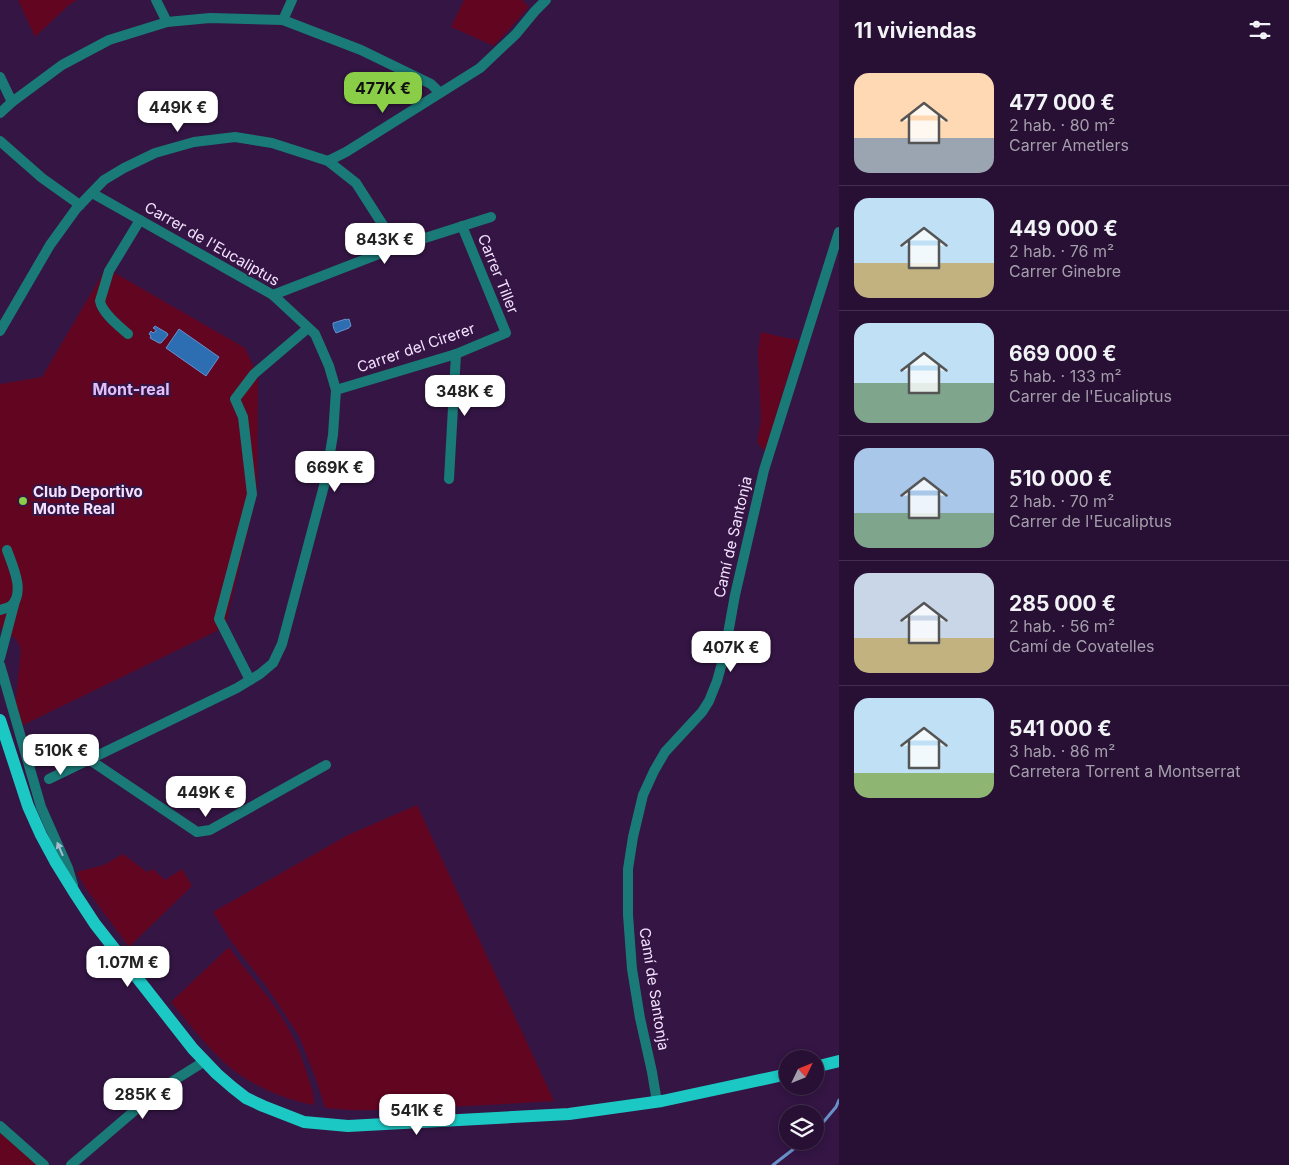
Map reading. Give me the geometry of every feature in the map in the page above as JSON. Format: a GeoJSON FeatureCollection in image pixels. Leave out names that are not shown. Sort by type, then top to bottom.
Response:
{"type":"FeatureCollection","features":[{"type":"Feature","properties":{"kind":"main road"},"geometry":{"type":"LineString","coordinates":[[0,720],[28,806],[46,844],[95,924],[193,1049],[217,1074],[232,1088],[254,1102],[280,1114],[304,1122],[348,1126],[559,1115],[656,1102],[779,1076]]}},
{"type":"Feature","properties":{"kind":"main road"},"geometry":{"type":"LineString","coordinates":[[824,1065],[838,1061]]}},
{"type":"Feature","properties":{"kind":"street"},"geometry":{"type":"LineString","coordinates":[[156,0],[166,22]]}},
{"type":"Feature","properties":{"kind":"street"},"geometry":{"type":"LineString","coordinates":[[283,20],[292,0]]}},
{"type":"Feature","properties":{"kind":"street"},"geometry":{"type":"LineString","coordinates":[[328,161],[346,152],[480,68],[516,34],[534,11],[546,0]]}},
{"type":"Feature","properties":{"kind":"street"},"geometry":{"type":"LineString","coordinates":[[0,113],[62,64],[109,40],[166,22],[210,18],[283,20],[361,50],[445,90]]}},
{"type":"Feature","properties":{"kind":"street"},"geometry":{"type":"LineString","coordinates":[[0,77],[12,102]]}},
{"type":"Feature","properties":{"kind":"street"},"geometry":{"type":"LineString","coordinates":[[0,331],[50,245],[76,209],[104,180],[155,153],[194,142],[235,137],[272,143],[328,161],[356,182],[397,247]]}},
{"type":"Feature","properties":{"kind":"street"},"geometry":{"type":"LineString","coordinates":[[0,141],[42,178],[80,205]]}},
{"type":"Feature","properties":{"kind":"street","name":"Carrer de l'Eucaliptus"},"geometry":{"type":"LineString","coordinates":[[49,779],[237,688],[260,674],[272,663],[282,644],[325,482],[334,435],[336,390],[329,366],[315,334],[273,295],[92,193]]}},
{"type":"Feature","properties":{"kind":"street","name":"Carrer Tiller"},"geometry":{"type":"LineString","coordinates":[[273,295],[397,247],[491,217]]}},
{"type":"Feature","properties":{"kind":"street"},"geometry":{"type":"LineString","coordinates":[[128,334],[104,311],[100,306],[100,301],[109,271],[140,220]]}},
{"type":"Feature","properties":{"kind":"street","name":"Carrer Tiller"},"geometry":{"type":"LineString","coordinates":[[462,226],[506,333]]}},
{"type":"Feature","properties":{"kind":"street","name":"Camí de Santonja"},"geometry":{"type":"LineString","coordinates":[[656,1102],[632,968],[628,915],[628,869],[633,837],[644,795],[654,771],[665,752],[702,712],[717,682],[764,470],[839,232]]}},
{"type":"Feature","properties":{"kind":"street"},"geometry":{"type":"LineString","coordinates":[[250,680],[219,619],[252,494],[243,417],[235,399],[254,374],[308,328]]}},
{"type":"Feature","properties":{"kind":"street","name":"Carrer del Cirerer"},"geometry":{"type":"LineString","coordinates":[[336,390],[456,354],[506,333]]}},
{"type":"Feature","properties":{"kind":"street"},"geometry":{"type":"LineString","coordinates":[[450,479],[456,354]]}},
{"type":"Feature","properties":{"kind":"street"},"geometry":{"type":"LineString","coordinates":[[0,658],[18,584],[8,550]]}},
{"type":"Feature","properties":{"kind":"street"},"geometry":{"type":"LineString","coordinates":[[0,610],[10,607],[16,598]]}},
{"type":"Feature","properties":{"kind":"street"},"geometry":{"type":"LineString","coordinates":[[0,666],[41,806],[68,868],[76,895]]}},
{"type":"Feature","properties":{"kind":"street"},"geometry":{"type":"LineString","coordinates":[[90,760],[197,832],[210,830],[326,765]]}},
{"type":"Feature","properties":{"kind":"street"},"geometry":{"type":"LineString","coordinates":[[32,776],[49,779],[38,794]]}},
{"type":"Feature","properties":{"kind":"street"},"geometry":{"type":"LineString","coordinates":[[71,1165],[140,1106],[166,1086],[205,1061]]}},
{"type":"Feature","properties":{"kind":"street"},"geometry":{"type":"LineString","coordinates":[[0,1126],[44,1165]]}},
{"type":"Feature","properties":{"kind":"shaded area"},"geometry":{"type":"Polygon","coordinates":[[[18,0],[77,0],[69,5],[35,37],[18,0]]]}},
{"type":"Feature","properties":{"kind":"shaded area"},"geometry":{"type":"Polygon","coordinates":[[[464,0],[522,0],[529,7],[494,46],[451,27],[464,0]]]}},
{"type":"Feature","properties":{"kind":"shaded area"},"geometry":{"type":"Polygon","coordinates":[[[110,261],[113,272],[245,348],[258,377],[257,493],[225,627],[23,725],[14,719],[21,649],[16,639],[0,628],[0,384],[42,377],[110,261]]]}},
{"type":"Feature","properties":{"kind":"shaded area"},"geometry":{"type":"Polygon","coordinates":[[[761,332],[799,340],[765,452],[757,442],[761,421],[758,352],[761,332]]]}},
{"type":"Feature","properties":{"kind":"shaded area"},"geometry":{"type":"Polygon","coordinates":[[[417,805],[554,1101],[387,1110],[326,1108],[299,1036],[266,986],[232,943],[213,912],[348,835],[417,805]]]}},
{"type":"Feature","properties":{"kind":"shaded area"},"geometry":{"type":"Polygon","coordinates":[[[123,854],[147,872],[153,869],[165,880],[182,869],[192,886],[129,947],[76,872],[104,865],[123,854]]]}},
{"type":"Feature","properties":{"kind":"shaded area"},"geometry":{"type":"Polygon","coordinates":[[[229,947],[273,1004],[289,1030],[301,1055],[311,1084],[314,1099],[312,1105],[274,1093],[240,1075],[212,1050],[171,1002],[229,947]]]}},
{"type":"Feature","properties":{"kind":"shaded area"},"geometry":{"type":"Polygon","coordinates":[[[0,1129],[40,1165],[0,1165],[0,1129]]]}},
{"type":"Feature","properties":{"kind":"water"},"geometry":{"type":"Polygon","coordinates":[[[349,319],[351,326],[336,333],[333,323],[349,319]]]}},
{"type":"Feature","properties":{"kind":"water"},"geometry":{"type":"Polygon","coordinates":[[[155,326],[168,335],[161,343],[150,338],[149,334],[151,331],[153,333],[156,331],[153,328],[155,326]]]}},
{"type":"Feature","properties":{"kind":"water"},"geometry":{"type":"Polygon","coordinates":[[[179,329],[219,357],[206,376],[166,348],[179,329]]]}},
{"type":"Feature","properties":{"kind":"waterway"},"geometry":{"type":"LineString","coordinates":[[824,1121],[836,1107],[839,1100]]}},
{"type":"Feature","properties":{"kind":"waterway"},"geometry":{"type":"LineString","coordinates":[[773,1165],[792,1150]]}},
{"type":"Feature","properties":{"kind":"place","name":"Club Deportivo Monte Real"},"geometry":{"type":"Point","coordinates":[23,501]}},
{"type":"Feature","properties":{"kind":"district","name":"Mont-real"},"geometry":{"type":"Point","coordinates":[131,389]}}]}
